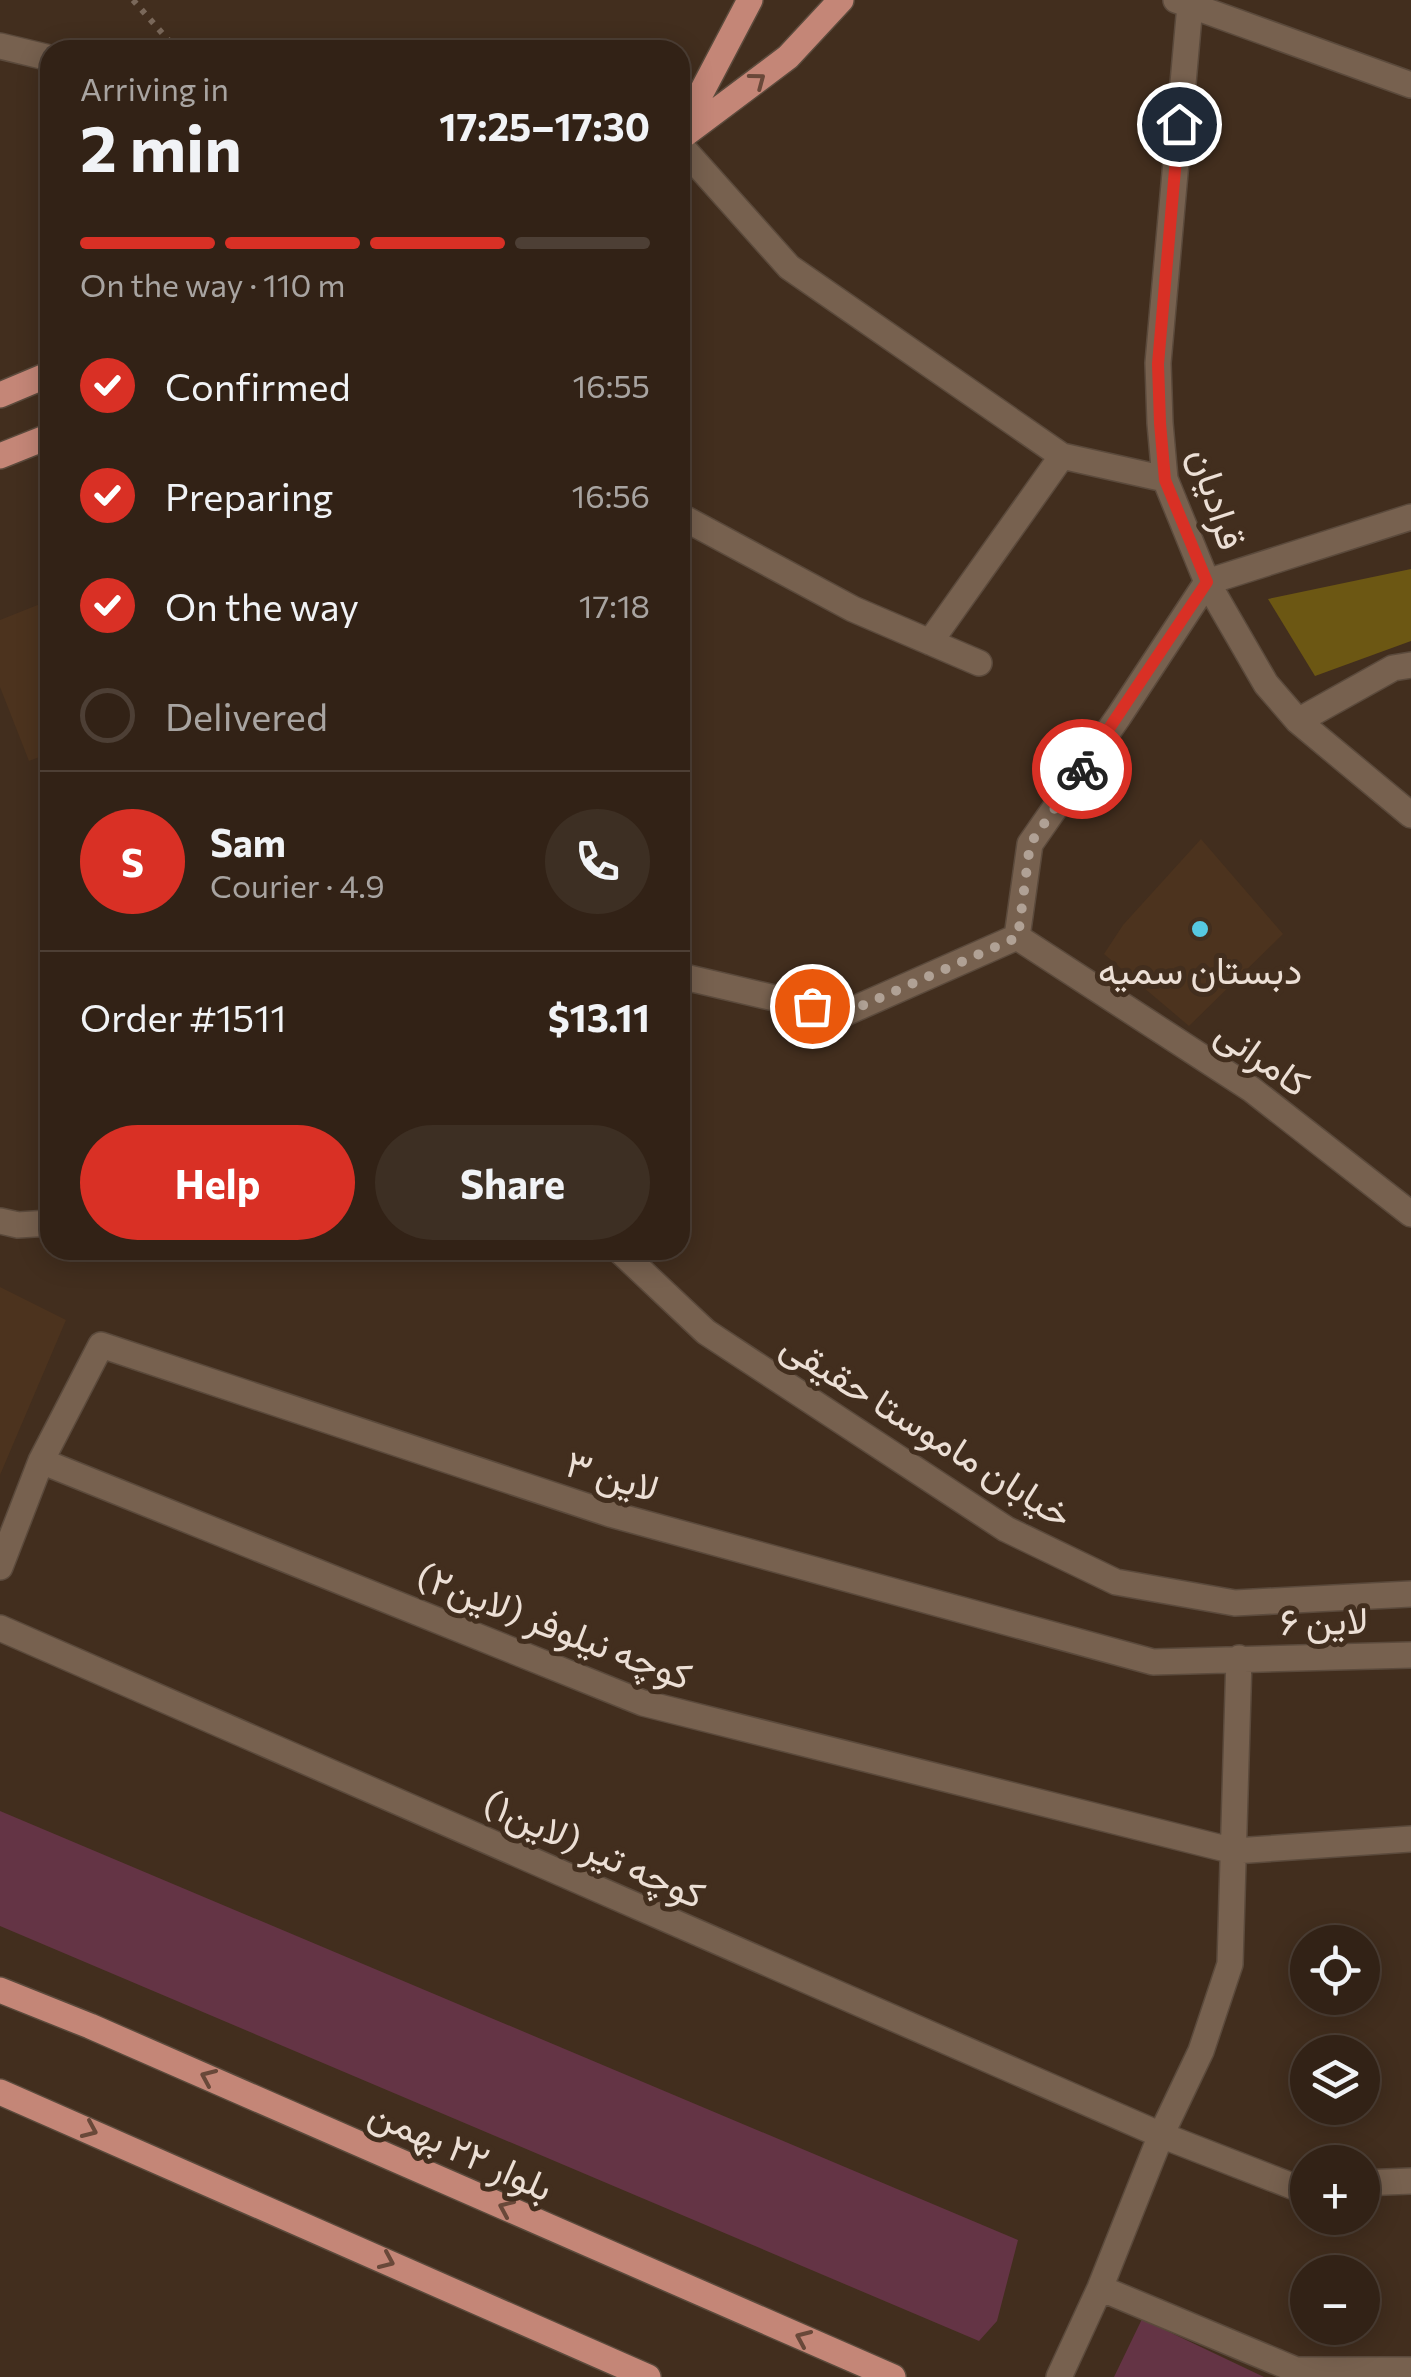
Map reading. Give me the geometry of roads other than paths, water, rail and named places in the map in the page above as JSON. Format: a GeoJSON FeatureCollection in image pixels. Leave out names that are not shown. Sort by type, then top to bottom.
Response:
{"type":"FeatureCollection","features":[{"type":"Feature","properties":{"kind":"main road"},"geometry":{"type":"LineString","coordinates":[[690,119],[750,0]]}},
{"type":"Feature","properties":{"kind":"main road"},"geometry":{"type":"LineString","coordinates":[[690,132],[788,58],[841,0]]}},
{"type":"Feature","properties":{"kind":"main road"},"geometry":{"type":"LineString","coordinates":[[0,394],[40,378]]}},
{"type":"Feature","properties":{"kind":"main road"},"geometry":{"type":"LineString","coordinates":[[0,456],[40,440]]}},
{"type":"Feature","properties":{"kind":"main road","name":"بلوار ۲۲ بهمن"},"geometry":{"type":"LineString","coordinates":[[0,1990],[893,2377]]}},
{"type":"Feature","properties":{"kind":"main road"},"geometry":{"type":"LineString","coordinates":[[0,2092],[648,2377]]}},
{"type":"Feature","properties":{"kind":"street"},"geometry":{"type":"LineString","coordinates":[[1183,2],[1411,85]]}},
{"type":"Feature","properties":{"kind":"street","name":"قرادیان"},"geometry":{"type":"LineString","coordinates":[[1183,2],[1158,364],[1165,480],[1207,582],[1266,684],[1298,721],[1411,815]]}},
{"type":"Feature","properties":{"kind":"street"},"geometry":{"type":"LineString","coordinates":[[0,46],[40,56]]}},
{"type":"Feature","properties":{"kind":"street"},"geometry":{"type":"LineString","coordinates":[[690,151],[789,267],[1062,456],[1165,480]]}},
{"type":"Feature","properties":{"kind":"street"},"geometry":{"type":"LineString","coordinates":[[930,642],[1062,456]]}},
{"type":"Feature","properties":{"kind":"street"},"geometry":{"type":"LineString","coordinates":[[690,978],[843,1014],[1018,937],[1030,844],[1207,582],[1411,517]]}},
{"type":"Feature","properties":{"kind":"street"},"geometry":{"type":"LineString","coordinates":[[690,521],[853,608],[979,663]]}},
{"type":"Feature","properties":{"kind":"street"},"geometry":{"type":"LineString","coordinates":[[1298,721],[1393,668],[1411,664]]}},
{"type":"Feature","properties":{"kind":"street","name":"کامرانی"},"geometry":{"type":"LineString","coordinates":[[1018,937],[1250,1089],[1411,1214]]}},
{"type":"Feature","properties":{"kind":"street"},"geometry":{"type":"LineString","coordinates":[[0,1221],[40,1224]]}},
{"type":"Feature","properties":{"kind":"street","name":"خیابان ماموستا حقیقی"},"geometry":{"type":"LineString","coordinates":[[630,1260],[706,1332],[1006,1529],[1116,1582],[1235,1603],[1411,1594]]}},
{"type":"Feature","properties":{"kind":"street","name":"لاین ۳"},"geometry":{"type":"LineString","coordinates":[[41,1462],[101,1345],[610,1514],[1153,1662],[1239,1658]]}},
{"type":"Feature","properties":{"kind":"street"},"geometry":{"type":"LineString","coordinates":[[0,1567],[41,1462]]}},
{"type":"Feature","properties":{"kind":"street","name":"کوچه نیلوفر (لاین۲)"},"geometry":{"type":"LineString","coordinates":[[41,1462],[643,1703],[1234,1851],[1411,1840]]}},
{"type":"Feature","properties":{"kind":"street","name":"کوچه تیر (لاین۱)"},"geometry":{"type":"LineString","coordinates":[[0,1628],[1161,2135],[1290,2185]]}},
{"type":"Feature","properties":{"kind":"street","name":"لاین ۶"},"geometry":{"type":"LineString","coordinates":[[1239,1658],[1411,1655]]}},
{"type":"Feature","properties":{"kind":"street"},"geometry":{"type":"LineString","coordinates":[[1059,2377],[1100,2288],[1161,2135],[1202,2051],[1230,1964],[1239,1658]]}},
{"type":"Feature","properties":{"kind":"street"},"geometry":{"type":"LineString","coordinates":[[1380,2182],[1411,2181]]}},
{"type":"Feature","properties":{"kind":"street"},"geometry":{"type":"LineString","coordinates":[[1100,2288],[1296,2370],[1411,2370]]}},
{"type":"Feature","properties":{"kind":"place","name":"دبستان سمیه"},"geometry":{"type":"Point","coordinates":[1200,929]}}]}
